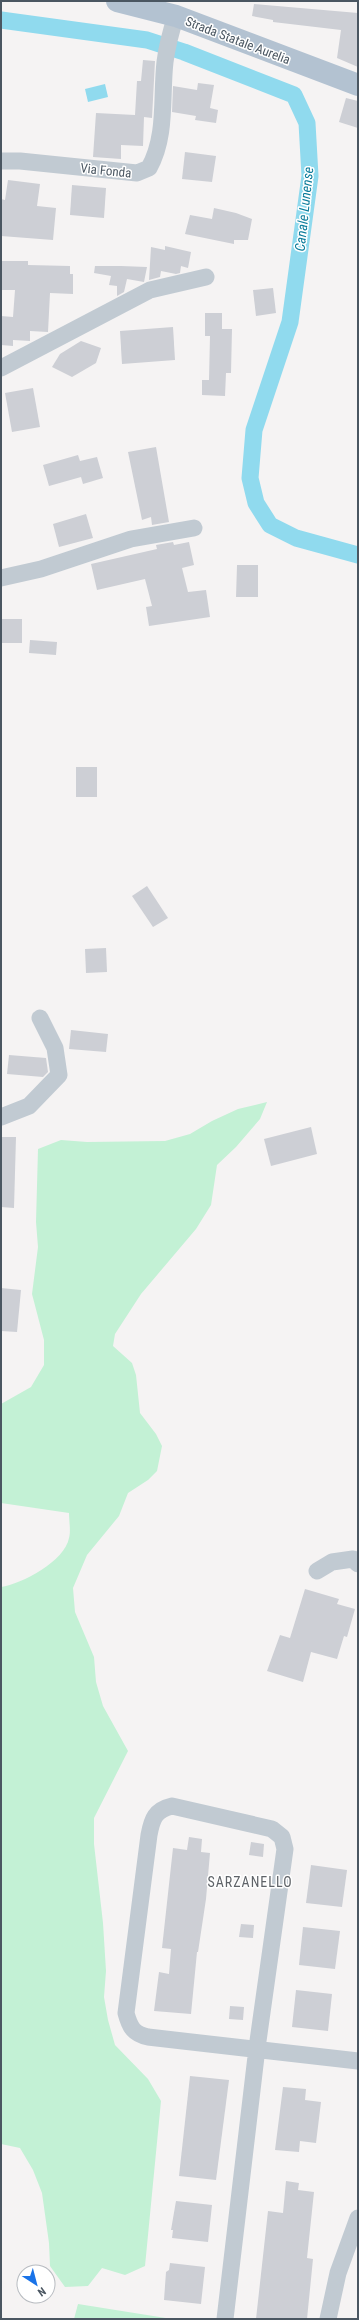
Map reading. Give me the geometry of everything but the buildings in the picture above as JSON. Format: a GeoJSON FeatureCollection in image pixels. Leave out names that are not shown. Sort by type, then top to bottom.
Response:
{"type":"FeatureCollection","features":[{"type":"Feature","properties":{"kind":"main road","name":"Strada Statale Aurelia"},"geometry":{"type":"LineString","coordinates":[[117,1],[173,25],[358,85]]}},
{"type":"Feature","properties":{"kind":"street","name":"Via Fonda"},"geometry":{"type":"LineString","coordinates":[[1,162],[20,161],[137,173],[149,168],[156,155],[162,122],[166,62],[173,25]]}},
{"type":"Feature","properties":{"kind":"street"},"geometry":{"type":"LineString","coordinates":[[1,368],[150,290],[206,278]]}},
{"type":"Feature","properties":{"kind":"street"},"geometry":{"type":"LineString","coordinates":[[1,578],[41,568],[131,539],[194,528]]}},
{"type":"Feature","properties":{"kind":"street"},"geometry":{"type":"LineString","coordinates":[[1,1117],[29,1106],[59,1075],[55,1048],[40,1018]]}},
{"type":"Feature","properties":{"kind":"street"},"geometry":{"type":"LineString","coordinates":[[317,1571],[332,1562],[352,1559],[358,1564]]}},
{"type":"Feature","properties":{"kind":"street"},"geometry":{"type":"LineString","coordinates":[[225,2319],[257,2048],[285,1849],[282,1837],[272,1829],[172,1806],[160,1809],[152,1819],[149,1835],[126,2013],[129,2025],[136,2034],[148,2037],[257,2048],[358,2061]]}},
{"type":"Feature","properties":{"kind":"street"},"geometry":{"type":"LineString","coordinates":[[328,2319],[338,2273],[358,2218]]}},
{"type":"Feature","properties":{"kind":"green space"},"geometry":{"type":"Polygon","coordinates":[[[267,1102],[260,1119],[236,1147],[217,1165],[211,1205],[196,1229],[141,1294],[115,1334],[113,1346],[132,1363],[136,1375],[140,1413],[156,1434],[162,1446],[157,1471],[148,1480],[128,1493],[119,1516],[87,1555],[73,1588],[75,1612],[94,1657],[96,1682],[103,1706],[128,1751],[94,1818],[94,1844],[103,1923],[106,1971],[104,1997],[108,2020],[115,2045],[148,2079],[161,2101],[145,2266],[125,2275],[102,2268],[88,2286],[65,2287],[56,2274],[56,2264],[50,2264],[49,2243],[42,2193],[33,2170],[20,2148],[1,2144],[1,1587],[10,1585],[31,1576],[51,1563],[66,1547],[70,1532],[69,1513],[1,1503],[1,1404],[31,1387],[44,1365],[44,1340],[32,1294],[38,1247],[36,1222],[38,1149],[61,1140],[87,1142],[165,1141],[190,1134],[212,1121],[238,1109],[267,1102]]]}},
{"type":"Feature","properties":{"kind":"green space"},"geometry":{"type":"Polygon","coordinates":[[[78,2304],[172,2319],[74,2319],[78,2304]]]}},
{"type":"Feature","properties":{"kind":"water"},"geometry":{"type":"Polygon","coordinates":[[[105,84],[108,97],[88,102],[85,89],[105,84]]]}},
{"type":"Feature","properties":{"kind":"waterway","name":"Canale Lunense"},"geometry":{"type":"LineString","coordinates":[[1,20],[147,40],[184,52],[294,95],[307,123],[310,176],[290,322],[254,430],[250,478],[256,503],[270,525],[296,538],[358,555]]}},
{"type":"Feature","properties":{"kind":"district","name":"SARZANELLO"},"geometry":{"type":"Point","coordinates":[250,1882]}}]}
